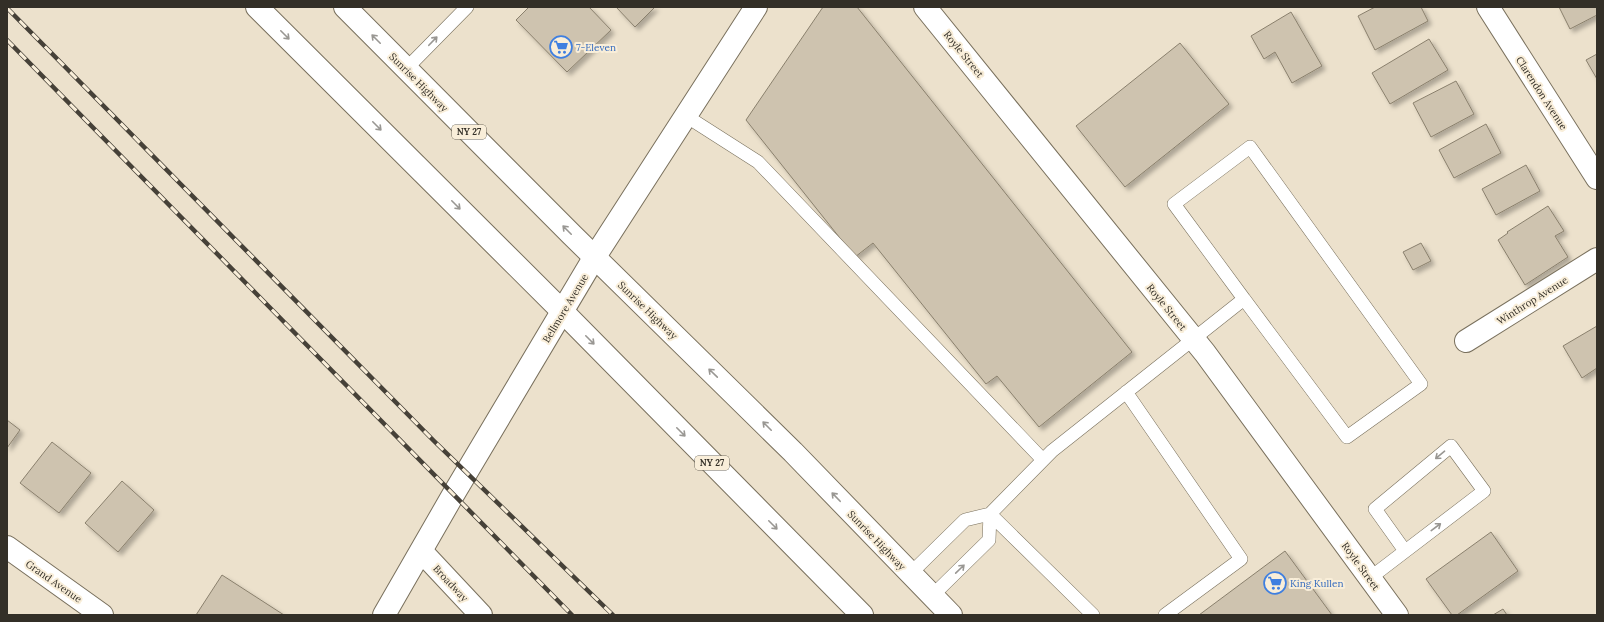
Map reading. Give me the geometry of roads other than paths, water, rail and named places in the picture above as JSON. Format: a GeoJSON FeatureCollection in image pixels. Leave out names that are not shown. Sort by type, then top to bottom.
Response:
{"type":"FeatureCollection","features":[{"type":"Feature","properties":{"kind":"main road","name":"NY 27"},"geometry":{"type":"LineString","coordinates":[[257,7],[563,312],[862,615]]}},
{"type":"Feature","properties":{"kind":"main road","name":"Sunrise Highway"},"geometry":{"type":"LineString","coordinates":[[344,7],[594,258],[793,452],[951,615]]}},
{"type":"Feature","properties":{"kind":"main road","name":"Bellmore Avenue"},"geometry":{"type":"LineString","coordinates":[[384,615],[422,552],[453,495],[594,258],[756,7]]}},
{"type":"Feature","properties":{"kind":"main road","name":"Royle Street"},"geometry":{"type":"LineString","coordinates":[[926,7],[1193,339],[1397,615]]}},
{"type":"Feature","properties":{"kind":"main road","name":"Clarendon Avenue"},"geometry":{"type":"LineString","coordinates":[[1488,7],[1597,178]]}},
{"type":"Feature","properties":{"kind":"main road","name":"Winthrop Avenue"},"geometry":{"type":"LineString","coordinates":[[1466,341],[1597,259]]}},
{"type":"Feature","properties":{"kind":"main road","name":"Grand Avenue"},"geometry":{"type":"LineString","coordinates":[[7,547],[102,615]]}},
{"type":"Feature","properties":{"kind":"main road","name":"Broadway"},"geometry":{"type":"LineString","coordinates":[[422,552],[481,615]]}},
{"type":"Feature","properties":{"kind":"lane"},"geometry":{"type":"LineString","coordinates":[[406,69],[466,8]]}},
{"type":"Feature","properties":{"kind":"lane"},"geometry":{"type":"LineString","coordinates":[[686,116],[758,162],[1043,460]]}},
{"type":"Feature","properties":{"kind":"lane"},"geometry":{"type":"LineString","coordinates":[[1250,146],[1421,384],[1347,437],[1244,299],[1174,204],[1250,146]]}},
{"type":"Feature","properties":{"kind":"lane"},"geometry":{"type":"LineString","coordinates":[[910,574],[965,520],[990,514],[1052,451],[1244,299]]}},
{"type":"Feature","properties":{"kind":"lane"},"geometry":{"type":"LineString","coordinates":[[1126,392],[1241,559],[1165,615]]}},
{"type":"Feature","properties":{"kind":"lane"},"geometry":{"type":"LineString","coordinates":[[1370,578],[1484,491],[1451,446],[1375,509],[1405,551]]}},
{"type":"Feature","properties":{"kind":"lane"},"geometry":{"type":"LineString","coordinates":[[932,596],[988,540],[990,514]]}},
{"type":"Feature","properties":{"kind":"lane"},"geometry":{"type":"LineString","coordinates":[[990,514],[1093,615]]}},
{"type":"Feature","properties":{"kind":"railway"},"geometry":{"type":"LineString","coordinates":[[7,8],[434,441],[613,615]]}},
{"type":"Feature","properties":{"kind":"railway"},"geometry":{"type":"LineString","coordinates":[[7,40],[572,615]]}},
{"type":"Feature","properties":{"kind":"place","name":"7-Eleven"},"geometry":{"type":"Point","coordinates":[561,47]}},
{"type":"Feature","properties":{"kind":"place","name":"King Kullen"},"geometry":{"type":"Point","coordinates":[1275,583]}}]}
